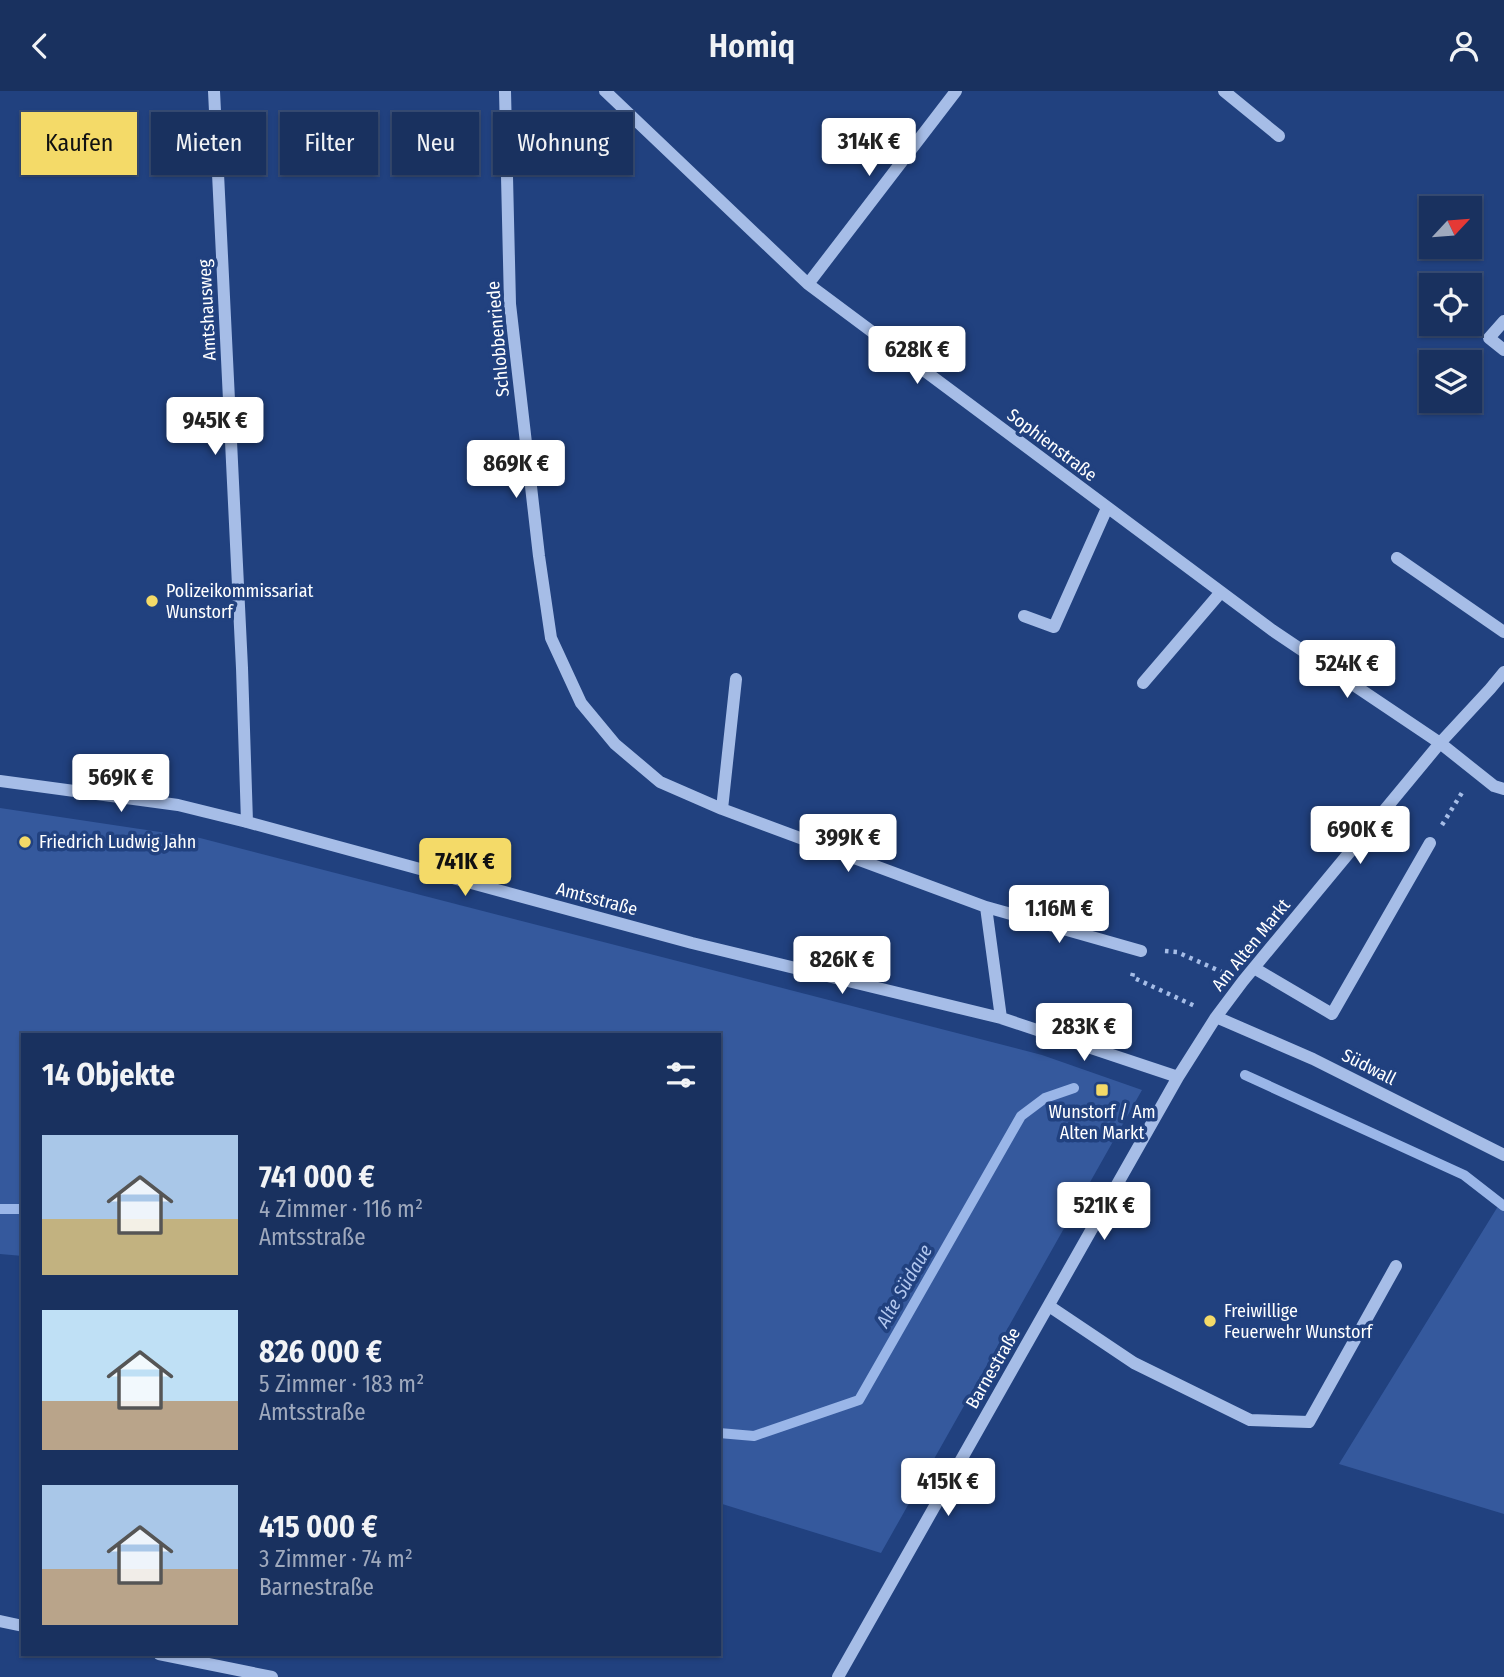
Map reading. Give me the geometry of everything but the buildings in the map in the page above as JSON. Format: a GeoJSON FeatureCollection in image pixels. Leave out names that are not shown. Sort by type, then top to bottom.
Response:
{"type":"FeatureCollection","features":[{"type":"Feature","properties":{"kind":"street","name":"Amtshausweg"},"geometry":{"type":"LineString","coordinates":[[214,91],[247,822]]}},
{"type":"Feature","properties":{"kind":"street","name":"Schlobbenriede"},"geometry":{"type":"LineString","coordinates":[[505,91],[510,304],[539,556],[551,638],[580,703],[615,744],[660,782],[722,809],[986,907],[1141,951]]}},
{"type":"Feature","properties":{"kind":"street"},"geometry":{"type":"LineString","coordinates":[[808,284],[956,91]]}},
{"type":"Feature","properties":{"kind":"street"},"geometry":{"type":"LineString","coordinates":[[1224,91],[1279,136]]}},
{"type":"Feature","properties":{"kind":"street","name":"Sophienstraße"},"geometry":{"type":"LineString","coordinates":[[614,94],[808,284],[1272,630],[1440,743]]}},
{"type":"Feature","properties":{"kind":"street"},"geometry":{"type":"LineString","coordinates":[[1504,321],[1489,338],[1504,350]]}},
{"type":"Feature","properties":{"kind":"street"},"geometry":{"type":"LineString","coordinates":[[1024,616],[1054,627],[1107,508]]}},
{"type":"Feature","properties":{"kind":"street"},"geometry":{"type":"LineString","coordinates":[[1397,558],[1504,632]]}},
{"type":"Feature","properties":{"kind":"street"},"geometry":{"type":"LineString","coordinates":[[1143,683],[1221,592]]}},
{"type":"Feature","properties":{"kind":"street","name":"Am Alten Markt"},"geometry":{"type":"LineString","coordinates":[[1178,1077],[1216,1017],[1243,981],[1440,743],[1504,672]]}},
{"type":"Feature","properties":{"kind":"street"},"geometry":{"type":"LineString","coordinates":[[722,809],[736,679]]}},
{"type":"Feature","properties":{"kind":"street"},"geometry":{"type":"LineString","coordinates":[[1440,743],[1475,773],[1494,786],[1504,789]]}},
{"type":"Feature","properties":{"kind":"street","name":"Amtsstraße"},"geometry":{"type":"LineString","coordinates":[[0,781],[178,805],[247,822],[692,943],[1001,1018],[1178,1077]]}},
{"type":"Feature","properties":{"kind":"street"},"geometry":{"type":"LineString","coordinates":[[1254,968],[1332,1014],[1430,843]]}},
{"type":"Feature","properties":{"kind":"street"},"geometry":{"type":"LineString","coordinates":[[986,907],[1001,1018]]}},
{"type":"Feature","properties":{"kind":"street","name":"Südwall"},"geometry":{"type":"LineString","coordinates":[[1216,1017],[1313,1059],[1504,1155]]}},
{"type":"Feature","properties":{"kind":"street","name":"Barnestraße"},"geometry":{"type":"LineString","coordinates":[[838,1677],[1178,1077]]}},
{"type":"Feature","properties":{"kind":"street"},"geometry":{"type":"LineString","coordinates":[[1049,1306],[1134,1363],[1250,1420],[1309,1422],[1396,1266]]}},
{"type":"Feature","properties":{"kind":"street"},"geometry":{"type":"LineString","coordinates":[[0,1621],[21,1626]]}},
{"type":"Feature","properties":{"kind":"street"},"geometry":{"type":"LineString","coordinates":[[167,1656],[239,1674],[272,1677]]}},
{"type":"Feature","properties":{"kind":"path"},"geometry":{"type":"LineString","coordinates":[[1430,843],[1475,773]]}},
{"type":"Feature","properties":{"kind":"path"},"geometry":{"type":"LineString","coordinates":[[1216,1017],[1132,977],[1141,951],[1177,952],[1243,981]]}},
{"type":"Feature","properties":{"kind":"shaded area"},"geometry":{"type":"Polygon","coordinates":[[[0,808],[200,838],[1042,1055],[1142,1090],[881,1553],[721,1504],[721,1033],[21,1033],[21,1256],[0,1254],[0,808]]]}},
{"type":"Feature","properties":{"kind":"shaded area"},"geometry":{"type":"Polygon","coordinates":[[[1500,1203],[1504,1206],[1504,1514],[1339,1464],[1500,1203]]]}},
{"type":"Feature","properties":{"kind":"waterway","name":"Alte Südaue"},"geometry":{"type":"LineString","coordinates":[[1245,1075],[1464,1175],[1504,1206]]}},
{"type":"Feature","properties":{"kind":"waterway","name":"Alte Südaue"},"geometry":{"type":"LineString","coordinates":[[721,1433],[754,1436],[859,1400],[1021,1116],[1045,1098],[1074,1088]]}},
{"type":"Feature","properties":{"kind":"waterway","name":"Alte Südaue"},"geometry":{"type":"LineString","coordinates":[[0,1209],[21,1209]]}},
{"type":"Feature","properties":{"kind":"place","name":"Polizeikommissariat Wunstorf"},"geometry":{"type":"Point","coordinates":[152,601]}},
{"type":"Feature","properties":{"kind":"place","name":"Friedrich Ludwig Jahn"},"geometry":{"type":"Point","coordinates":[25,842]}},
{"type":"Feature","properties":{"kind":"place","name":"Wunstorf / Am Alten Markt"},"geometry":{"type":"Point","coordinates":[1102,1090]}},
{"type":"Feature","properties":{"kind":"place","name":"Freiwillige Feuerwehr Wunstorf"},"geometry":{"type":"Point","coordinates":[1210,1321]}}]}
